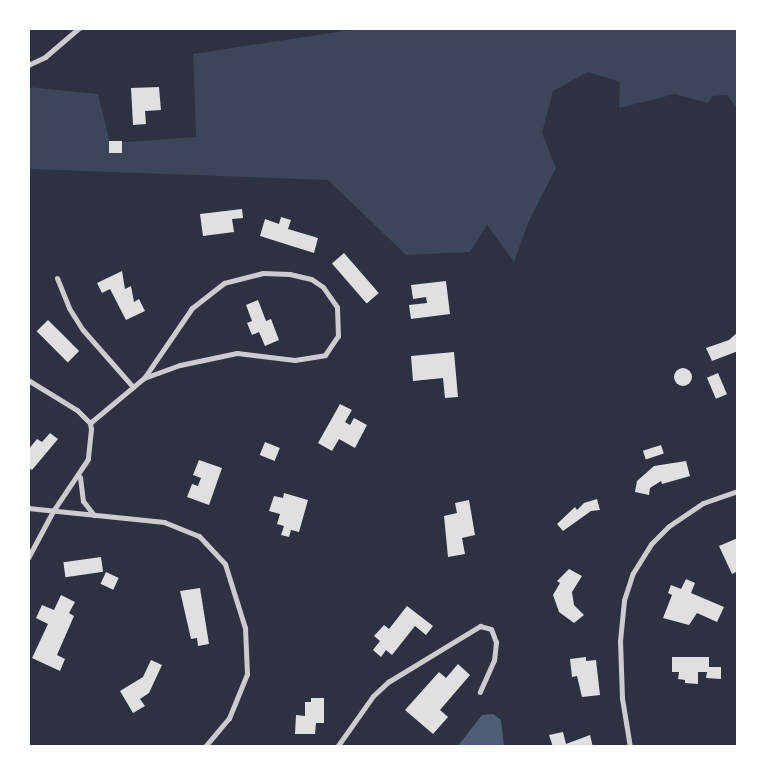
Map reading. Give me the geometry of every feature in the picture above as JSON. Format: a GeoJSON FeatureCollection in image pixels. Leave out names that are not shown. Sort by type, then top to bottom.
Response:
{"type":"FeatureCollection","features":[{"type":"Feature","properties":{"kind":"street"},"geometry":{"type":"LineString","coordinates":[[28,65],[45,57],[79,28]]}},
{"type":"Feature","properties":{"kind":"street"},"geometry":{"type":"LineString","coordinates":[[90,423],[144,378],[192,308],[224,283],[263,273],[290,274],[311,279],[323,287],[337,307],[338,336],[325,355],[295,360],[237,353],[180,365],[144,378]]}},
{"type":"Feature","properties":{"kind":"street"},"geometry":{"type":"LineString","coordinates":[[57,278],[83,330],[133,387]]}},
{"type":"Feature","properties":{"kind":"street"},"geometry":{"type":"LineString","coordinates":[[28,380],[77,410],[90,423],[91,448],[80,474],[53,511],[28,558]]}},
{"type":"Feature","properties":{"kind":"street"},"geometry":{"type":"LineString","coordinates":[[80,474],[83,501],[94,516]]}},
{"type":"Feature","properties":{"kind":"street"},"geometry":{"type":"LineString","coordinates":[[630,747],[622,698],[620,641],[624,600],[633,573],[651,544],[669,526],[703,503],[738,491]]}},
{"type":"Feature","properties":{"kind":"street"},"geometry":{"type":"LineString","coordinates":[[28,508],[182,527],[214,549],[234,581],[245,628],[247,674],[229,718],[205,747]]}},
{"type":"Feature","properties":{"kind":"street"},"geometry":{"type":"LineString","coordinates":[[337,747],[366,704],[388,682],[480,626],[494,632],[496,652],[480,692]]}},
{"type":"Feature","properties":{"kind":"shaded area"},"geometry":{"type":"Polygon","coordinates":[[[363,28],[738,28],[738,109],[727,95],[713,96],[708,103],[675,94],[619,108],[620,82],[588,72],[553,91],[542,133],[556,168],[529,221],[514,262],[487,225],[470,252],[406,255],[328,180],[28,169],[28,87],[98,94],[110,143],[196,137],[193,54],[363,28]]]}},
{"type":"Feature","properties":{"kind":"shaded area"},"geometry":{"type":"Polygon","coordinates":[[[493,714],[501,720],[504,747],[457,747],[482,715],[493,714]]]}},
{"type":"Feature","properties":{"kind":"building"},"geometry":{"type":"Polygon","coordinates":[[[159,87],[161,110],[145,111],[146,124],[133,125],[131,88],[159,87]]]}},
{"type":"Feature","properties":{"kind":"building"},"geometry":{"type":"Polygon","coordinates":[[[109,141],[122,141],[122,153],[109,153],[109,141]]]}},
{"type":"Feature","properties":{"kind":"building"},"geometry":{"type":"Polygon","coordinates":[[[242,209],[243,218],[232,219],[234,232],[203,236],[200,214],[242,209]]]}},
{"type":"Feature","properties":{"kind":"building"},"geometry":{"type":"Polygon","coordinates":[[[281,217],[291,220],[288,229],[318,238],[314,253],[260,236],[265,219],[279,224],[281,217]]]}},
{"type":"Feature","properties":{"kind":"building"},"geometry":{"type":"Polygon","coordinates":[[[344,253],[379,293],[367,303],[332,263],[344,253]]]}},
{"type":"Feature","properties":{"kind":"building"},"geometry":{"type":"Polygon","coordinates":[[[122,271],[125,289],[131,286],[134,302],[139,299],[145,311],[126,320],[110,289],[102,293],[97,283],[122,271]]]}},
{"type":"Feature","properties":{"kind":"building"},"geometry":{"type":"Polygon","coordinates":[[[446,281],[450,314],[411,319],[409,305],[427,303],[426,297],[413,299],[411,285],[446,281]]]}},
{"type":"Feature","properties":{"kind":"building"},"geometry":{"type":"Polygon","coordinates":[[[258,300],[266,321],[271,319],[279,340],[265,346],[259,332],[252,335],[247,323],[252,321],[246,305],[258,300]]]}},
{"type":"Feature","properties":{"kind":"building"},"geometry":{"type":"Polygon","coordinates":[[[48,320],[79,351],[68,362],[37,331],[48,320]]]}},
{"type":"Feature","properties":{"kind":"building"},"geometry":{"type":"Polygon","coordinates":[[[738,332],[738,351],[712,361],[706,348],[729,340],[738,332]]]}},
{"type":"Feature","properties":{"kind":"building"},"geometry":{"type":"Polygon","coordinates":[[[454,352],[458,397],[445,398],[443,378],[413,381],[411,356],[454,352]]]}},
{"type":"Feature","properties":{"kind":"building"},"geometry":{"type":"Polygon","coordinates":[[[683,368],[692,377],[683,386],[674,377],[683,368]]]}},
{"type":"Feature","properties":{"kind":"building"},"geometry":{"type":"Polygon","coordinates":[[[718,373],[727,394],[716,399],[707,378],[718,373]]]}},
{"type":"Feature","properties":{"kind":"building"},"geometry":{"type":"Polygon","coordinates":[[[340,404],[352,410],[345,422],[350,425],[354,418],[367,425],[355,448],[339,439],[332,451],[318,443],[340,404]]]}},
{"type":"Feature","properties":{"kind":"building"},"geometry":{"type":"Polygon","coordinates":[[[50,433],[58,439],[32,470],[28,467],[28,450],[37,439],[42,442],[50,433]]]}},
{"type":"Feature","properties":{"kind":"building"},"geometry":{"type":"Polygon","coordinates":[[[265,442],[280,448],[275,461],[260,455],[265,442]]]}},
{"type":"Feature","properties":{"kind":"building"},"geometry":{"type":"Polygon","coordinates":[[[661,445],[664,454],[646,459],[643,451],[661,445]]]}},
{"type":"Feature","properties":{"kind":"building"},"geometry":{"type":"Polygon","coordinates":[[[199,460],[222,468],[209,505],[187,497],[192,484],[198,486],[201,478],[193,475],[199,460]]]}},
{"type":"Feature","properties":{"kind":"building"},"geometry":{"type":"Polygon","coordinates":[[[686,461],[690,476],[662,484],[661,481],[650,488],[649,495],[635,492],[637,481],[654,466],[686,461]]]}},
{"type":"Feature","properties":{"kind":"building"},"geometry":{"type":"Polygon","coordinates":[[[284,493],[308,500],[299,532],[291,530],[289,537],[281,535],[284,526],[277,524],[280,514],[269,511],[274,496],[283,498],[284,493]]]}},
{"type":"Feature","properties":{"kind":"building"},"geometry":{"type":"Polygon","coordinates":[[[597,499],[600,510],[591,511],[563,531],[557,524],[575,507],[577,510],[584,503],[597,499]]]}},
{"type":"Feature","properties":{"kind":"building"},"geometry":{"type":"Polygon","coordinates":[[[469,500],[475,535],[462,538],[465,554],[448,557],[444,516],[457,513],[455,503],[469,500]]]}},
{"type":"Feature","properties":{"kind":"building"},"geometry":{"type":"Polygon","coordinates":[[[738,538],[738,571],[732,574],[719,546],[738,538]]]}},
{"type":"Feature","properties":{"kind":"building"},"geometry":{"type":"Polygon","coordinates":[[[101,557],[103,572],[65,577],[63,562],[101,557]]]}},
{"type":"Feature","properties":{"kind":"building"},"geometry":{"type":"Polygon","coordinates":[[[569,569],[582,576],[572,592],[574,605],[584,615],[574,623],[559,612],[553,595],[560,583],[557,581],[569,569]]]}},
{"type":"Feature","properties":{"kind":"building"},"geometry":{"type":"Polygon","coordinates":[[[106,572],[119,578],[113,590],[101,584],[106,572]]]}},
{"type":"Feature","properties":{"kind":"building"},"geometry":{"type":"Polygon","coordinates":[[[686,579],[695,583],[691,593],[724,607],[717,622],[697,613],[689,625],[663,618],[672,595],[668,593],[671,585],[681,589],[686,579]]]}},
{"type":"Feature","properties":{"kind":"building"},"geometry":{"type":"Polygon","coordinates":[[[200,588],[209,644],[198,646],[197,638],[191,639],[180,591],[200,588]]]}},
{"type":"Feature","properties":{"kind":"building"},"geometry":{"type":"Polygon","coordinates":[[[61,595],[75,602],[69,613],[74,616],[57,655],[65,659],[60,671],[32,658],[48,624],[36,618],[42,605],[54,610],[61,595]]]}},
{"type":"Feature","properties":{"kind":"building"},"geometry":{"type":"Polygon","coordinates":[[[407,606],[433,626],[426,635],[415,626],[392,655],[386,650],[381,657],[373,650],[380,641],[374,636],[384,625],[389,629],[407,606]]]}},
{"type":"Feature","properties":{"kind":"building"},"geometry":{"type":"Polygon","coordinates":[[[586,657],[586,661],[596,660],[600,695],[582,697],[577,676],[572,677],[570,659],[586,657]]]}},
{"type":"Feature","properties":{"kind":"building"},"geometry":{"type":"Polygon","coordinates":[[[672,657],[709,657],[709,667],[721,667],[721,679],[706,678],[707,672],[698,672],[698,684],[685,683],[685,680],[678,679],[679,672],[672,672],[672,657]]]}},
{"type":"Feature","properties":{"kind":"building"},"geometry":{"type":"Polygon","coordinates":[[[151,660],[162,665],[149,693],[140,699],[145,706],[133,713],[120,691],[143,677],[151,660]]]}},
{"type":"Feature","properties":{"kind":"building"},"geometry":{"type":"Polygon","coordinates":[[[458,664],[470,675],[440,710],[448,717],[433,734],[405,710],[439,672],[446,678],[458,664]]]}},
{"type":"Feature","properties":{"kind":"building"},"geometry":{"type":"Polygon","coordinates":[[[311,698],[324,698],[324,723],[316,723],[315,734],[295,734],[296,715],[305,716],[305,702],[311,702],[311,698]]]}},
{"type":"Feature","properties":{"kind":"building"},"geometry":{"type":"Polygon","coordinates":[[[563,732],[566,744],[590,735],[593,747],[553,747],[549,735],[563,732]]]}}]}
